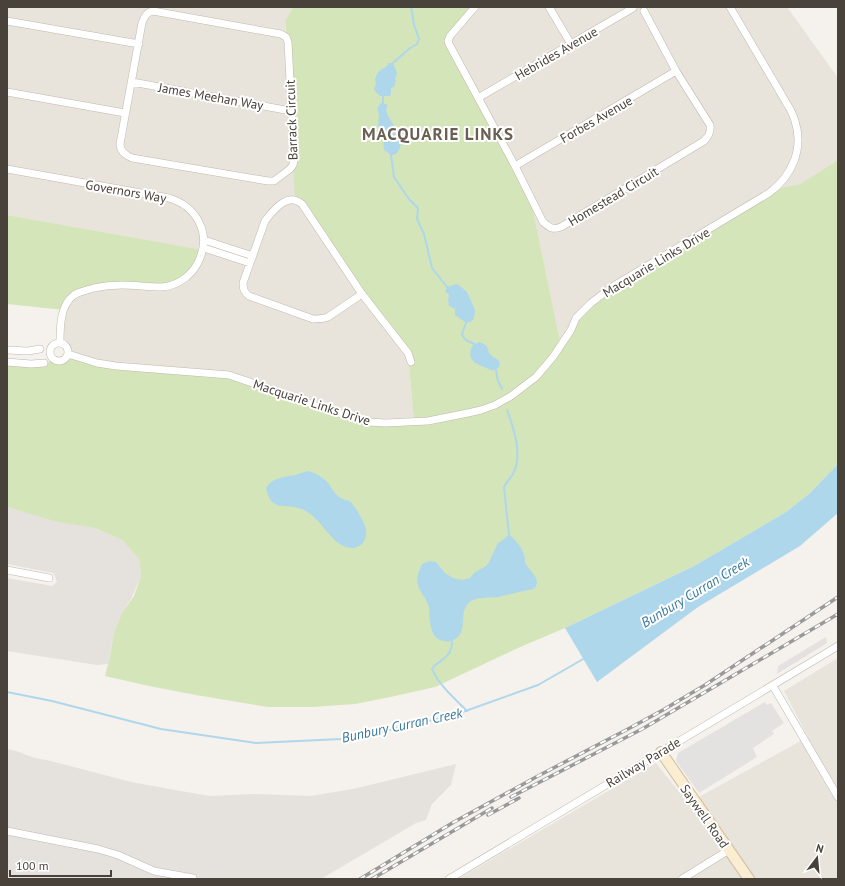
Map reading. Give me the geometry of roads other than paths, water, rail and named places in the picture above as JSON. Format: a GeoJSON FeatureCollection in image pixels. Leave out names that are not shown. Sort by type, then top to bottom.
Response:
{"type":"FeatureCollection","features":[{"type":"Feature","properties":{"kind":"street","name":"Homestead Circuit"},"geometry":{"type":"LineString","coordinates":[[475,7],[451,35],[448,41],[450,47],[515,166],[543,222],[549,227],[555,229],[561,227],[704,141],[709,136],[710,124],[676,71],[646,9]]}},
{"type":"Feature","properties":{"kind":"street"},"geometry":{"type":"LineString","coordinates":[[549,7],[571,44]]}},
{"type":"Feature","properties":{"kind":"street","name":"Hebrides Avenue"},"geometry":{"type":"LineString","coordinates":[[478,98],[633,7]]}},
{"type":"Feature","properties":{"kind":"street"},"geometry":{"type":"LineString","coordinates":[[633,7],[638,11],[646,9]]}},
{"type":"Feature","properties":{"kind":"street","name":"Macquarie Links Drive"},"geometry":{"type":"LineString","coordinates":[[68,354],[97,363],[116,366],[229,375],[322,408],[368,422],[393,423],[428,421],[468,413],[495,405],[511,396],[546,366],[562,344],[576,318],[602,294],[769,193],[781,183],[786,176],[795,159],[798,148],[795,120],[730,7]]}},
{"type":"Feature","properties":{"kind":"street","name":"Barrack Circuit"},"geometry":{"type":"LineString","coordinates":[[153,11],[281,34],[286,37],[288,42],[293,165],[290,169],[274,181],[268,181],[132,158],[122,152],[120,146],[125,114],[139,44],[144,18],[149,12],[153,11]]}},
{"type":"Feature","properties":{"kind":"street"},"geometry":{"type":"LineString","coordinates":[[7,21],[139,44]]}},
{"type":"Feature","properties":{"kind":"street","name":"Forbes Avenue"},"geometry":{"type":"LineString","coordinates":[[515,166],[676,71]]}},
{"type":"Feature","properties":{"kind":"street","name":"James Meehan Way"},"geometry":{"type":"LineString","coordinates":[[132,82],[291,111]]}},
{"type":"Feature","properties":{"kind":"street"},"geometry":{"type":"LineString","coordinates":[[7,92],[125,114]]}},
{"type":"Feature","properties":{"kind":"street","name":"Governors Way"},"geometry":{"type":"LineString","coordinates":[[7,169],[175,200],[188,208],[197,218],[202,229],[204,248],[198,263],[193,271],[180,282],[162,287],[122,285],[107,286],[82,292],[73,296],[67,304],[60,320],[60,343]]}},
{"type":"Feature","properties":{"kind":"street"},"geometry":{"type":"LineString","coordinates":[[362,294],[328,317],[324,319],[313,319],[248,296],[244,293],[243,283],[265,221],[285,201],[291,199],[297,200],[302,204],[362,294],[408,353],[411,362]]}},
{"type":"Feature","properties":{"kind":"street"},"geometry":{"type":"LineString","coordinates":[[204,240],[251,260]]}},
{"type":"Feature","properties":{"kind":"street"},"geometry":{"type":"LineString","coordinates":[[204,248],[251,260]]}},
{"type":"Feature","properties":{"kind":"street"},"geometry":{"type":"LineString","coordinates":[[60,343],[67,347],[68,354],[65,359],[56,361],[52,358],[50,353],[51,347],[60,343]]}},
{"type":"Feature","properties":{"kind":"street"},"geometry":{"type":"LineString","coordinates":[[7,350],[28,351],[40,349]]}},
{"type":"Feature","properties":{"kind":"street"},"geometry":{"type":"LineString","coordinates":[[7,362],[31,364],[44,363]]}},
{"type":"Feature","properties":{"kind":"street"},"geometry":{"type":"LineString","coordinates":[[7,570],[49,578]]}},
{"type":"Feature","properties":{"kind":"street","name":"Railway Parade"},"geometry":{"type":"LineString","coordinates":[[449,879],[838,646]]}},
{"type":"Feature","properties":{"kind":"street"},"geometry":{"type":"LineString","coordinates":[[773,686],[838,797]]}},
{"type":"Feature","properties":{"kind":"street","name":"Saywell Road"},"geometry":{"type":"LineString","coordinates":[[661,752],[749,879]]}},
{"type":"Feature","properties":{"kind":"street"},"geometry":{"type":"LineString","coordinates":[[7,831],[98,849],[118,855],[154,871],[193,878]]}},
{"type":"Feature","properties":{"kind":"street"},"geometry":{"type":"LineString","coordinates":[[682,879],[729,850]]}},
{"type":"Feature","properties":{"kind":"water"},"geometry":{"type":"Polygon","coordinates":[[[389,63],[393,63],[397,73],[395,79],[396,81],[394,87],[391,88],[390,96],[380,96],[374,90],[376,83],[375,79],[379,71],[389,63]]]}},
{"type":"Feature","properties":{"kind":"water"},"geometry":{"type":"Polygon","coordinates":[[[381,103],[388,105],[386,110],[392,123],[402,137],[399,149],[394,155],[391,155],[384,150],[383,136],[378,126],[379,115],[377,108],[381,103]]]}},
{"type":"Feature","properties":{"kind":"water"},"geometry":{"type":"Polygon","coordinates":[[[456,284],[467,292],[475,310],[472,321],[466,323],[455,315],[455,309],[448,305],[449,294],[445,292],[447,287],[456,284]]]}},
{"type":"Feature","properties":{"kind":"water"},"geometry":{"type":"Polygon","coordinates":[[[479,342],[485,345],[492,356],[499,361],[500,364],[497,369],[493,370],[475,363],[472,359],[470,350],[473,345],[479,342]]]}},
{"type":"Feature","properties":{"kind":"water"},"geometry":{"type":"Polygon","coordinates":[[[838,464],[838,513],[800,546],[698,607],[597,682],[565,628],[694,566],[786,512],[810,493],[838,464]]]}},
{"type":"Feature","properties":{"kind":"water"},"geometry":{"type":"Polygon","coordinates":[[[308,471],[317,474],[325,480],[338,496],[350,502],[357,510],[366,531],[365,540],[361,545],[354,548],[342,545],[337,542],[315,518],[306,511],[298,508],[280,506],[272,501],[268,496],[266,488],[272,482],[279,478],[308,471]]]}},
{"type":"Feature","properties":{"kind":"water"},"geometry":{"type":"Polygon","coordinates":[[[509,535],[522,549],[525,562],[537,580],[535,587],[531,590],[498,597],[473,600],[465,609],[461,632],[458,637],[448,642],[439,640],[435,637],[431,628],[429,606],[417,583],[422,564],[430,561],[436,562],[445,573],[453,578],[462,580],[470,578],[474,573],[486,566],[498,543],[509,535]]]}},
{"type":"Feature","properties":{"kind":"waterway"},"geometry":{"type":"LineString","coordinates":[[393,63],[410,48],[417,44],[419,39],[414,25],[411,7]]}},
{"type":"Feature","properties":{"kind":"waterway"},"geometry":{"type":"LineString","coordinates":[[383,96],[383,103]]}},
{"type":"Feature","properties":{"kind":"waterway"},"geometry":{"type":"LineString","coordinates":[[391,155],[394,177],[409,199],[418,208],[417,219],[424,234],[432,268],[447,287]]}},
{"type":"Feature","properties":{"kind":"waterway"},"geometry":{"type":"LineString","coordinates":[[466,323],[462,335],[466,340],[474,344]]}},
{"type":"Feature","properties":{"kind":"waterway"},"geometry":{"type":"LineString","coordinates":[[496,370],[498,381],[502,389]]}},
{"type":"Feature","properties":{"kind":"waterway"},"geometry":{"type":"LineString","coordinates":[[507,410],[515,434],[517,450],[516,467],[504,487],[509,535]]}},
{"type":"Feature","properties":{"kind":"waterway"},"geometry":{"type":"LineString","coordinates":[[452,641],[452,646],[449,653],[432,669],[443,686],[467,711]]}},
{"type":"Feature","properties":{"kind":"waterway","name":"Bunbury Curran Creek"},"geometry":{"type":"LineString","coordinates":[[7,692],[52,701],[161,729],[256,743],[341,739],[417,724],[460,713],[538,685],[585,658]]}},
{"type":"Feature","properties":{"kind":"railway"},"geometry":{"type":"LineString","coordinates":[[360,879],[454,822],[663,710],[705,685],[838,597]]}},
{"type":"Feature","properties":{"kind":"railway"},"geometry":{"type":"LineString","coordinates":[[511,797],[644,728],[838,614]]}},
{"type":"Feature","properties":{"kind":"railway"},"geometry":{"type":"LineString","coordinates":[[488,815],[519,798]]}},
{"type":"Feature","properties":{"kind":"railway"},"geometry":{"type":"LineString","coordinates":[[372,879],[492,808]]}},
{"type":"Feature","properties":{"kind":"district","name":"MACQUARIE LINKS"},"geometry":{"type":"Point","coordinates":[438,134]}}]}
